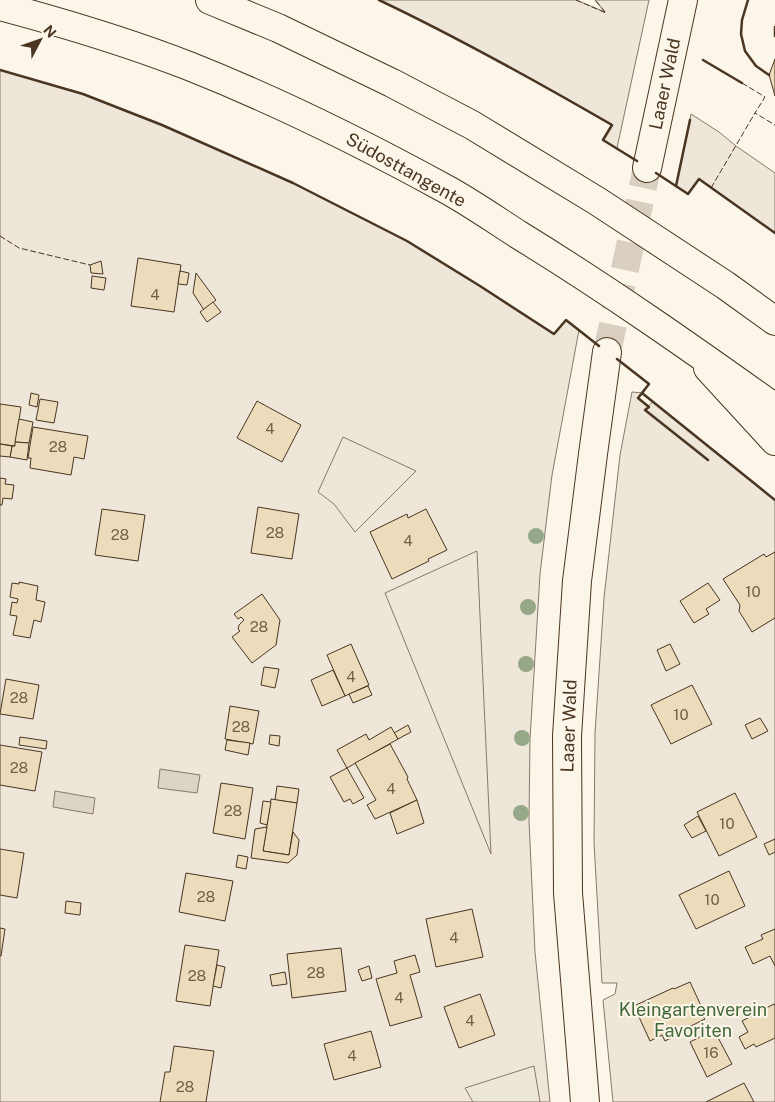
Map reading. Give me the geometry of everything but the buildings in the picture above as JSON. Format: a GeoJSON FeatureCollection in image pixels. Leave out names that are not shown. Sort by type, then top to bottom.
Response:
{"type":"FeatureCollection","features":[{"type":"Feature","properties":{"kind":"main road"},"geometry":{"type":"LineString","coordinates":[[210,0],[286,32],[392,83],[472,125],[596,201],[725,285],[775,321]]}},
{"type":"Feature","properties":{"kind":"main road","name":"Laaer Wald"},"geometry":{"type":"LineString","coordinates":[[647,168],[682,0]]}},
{"type":"Feature","properties":{"kind":"main road","name":"Südosttangente"},"geometry":{"type":"LineString","coordinates":[[0,6],[48,18],[189,66],[354,140],[446,189],[557,258],[687,344],[775,408]]}},
{"type":"Feature","properties":{"kind":"main road"},"geometry":{"type":"LineString","coordinates":[[725,285],[775,304]]}},
{"type":"Feature","properties":{"kind":"main road"},"geometry":{"type":"LineString","coordinates":[[687,344],[775,441]]}},
{"type":"Feature","properties":{"kind":"main road","name":"Laaer Wald"},"geometry":{"type":"LineString","coordinates":[[586,1102],[568,893],[567,736],[577,581],[607,352]]}},
{"type":"Feature","properties":{"kind":"green space"},"geometry":{"type":"Polygon","coordinates":[[[379,0],[576,0],[605,12],[595,0],[649,0],[617,148],[603,140],[612,124],[468,45],[379,0]]]}},
{"type":"Feature","properties":{"kind":"green space"},"geometry":{"type":"Polygon","coordinates":[[[0,70],[83,94],[162,125],[293,183],[407,241],[553,334],[566,320],[579,330],[552,475],[540,574],[530,739],[529,821],[535,952],[550,1102],[0,1102],[0,70]]]}},
{"type":"Feature","properties":{"kind":"green space"},"geometry":{"type":"Polygon","coordinates":[[[691,114],[775,173],[775,233],[699,179],[688,194],[676,186],[691,114]]]}},
{"type":"Feature","properties":{"kind":"green space","name":"Kleingartenverein Favoriten"},"geometry":{"type":"Polygon","coordinates":[[[632,392],[642,393],[638,398],[648,406],[653,402],[775,500],[775,1102],[613,1102],[603,1000],[615,994],[617,983],[602,983],[594,843],[595,733],[604,598],[620,455],[632,392]]]}},
{"type":"Feature","properties":{"kind":"shaded area"},"geometry":{"type":"Polygon","coordinates":[[[343,437],[416,471],[355,532],[334,504],[318,492],[343,437]]]}},
{"type":"Feature","properties":{"kind":"shaded area"},"geometry":{"type":"Polygon","coordinates":[[[477,551],[491,854],[385,593],[477,551]]]}},
{"type":"Feature","properties":{"kind":"shaded area"},"geometry":{"type":"Polygon","coordinates":[[[160,769],[200,775],[197,793],[158,788],[160,769]]]}},
{"type":"Feature","properties":{"kind":"shaded area"},"geometry":{"type":"Polygon","coordinates":[[[55,791],[95,798],[93,814],[53,807],[55,791]]]}},
{"type":"Feature","properties":{"kind":"shaded area"},"geometry":{"type":"Polygon","coordinates":[[[534,1066],[540,1102],[473,1102],[465,1088],[534,1066]]]}},
{"type":"Feature","properties":{"kind":"tunnel"},"geometry":{"type":"LineString","coordinates":[[607,352],[647,168]]}},
{"type":"Feature","properties":{"kind":"fence"},"geometry":{"type":"LineString","coordinates":[[576,0],[606,13],[595,0]]}},
{"type":"Feature","properties":{"kind":"fence"},"geometry":{"type":"LineString","coordinates":[[742,83],[765,97],[755,113],[775,125]]}},
{"type":"Feature","properties":{"kind":"fence"},"geometry":{"type":"LineString","coordinates":[[711,188],[755,113]]}},
{"type":"Feature","properties":{"kind":"fence"},"geometry":{"type":"LineString","coordinates":[[0,236],[19,248],[90,265]]}},
{"type":"Feature","properties":{"kind":"wall"},"geometry":{"type":"LineString","coordinates":[[379,0],[497,60],[612,125],[603,140],[637,161]]}},
{"type":"Feature","properties":{"kind":"wall"},"geometry":{"type":"LineString","coordinates":[[748,0],[742,20],[741,34],[745,51],[756,66],[769,75]]}},
{"type":"Feature","properties":{"kind":"wall"},"geometry":{"type":"LineString","coordinates":[[775,27],[775,36]]}},
{"type":"Feature","properties":{"kind":"wall"},"geometry":{"type":"LineString","coordinates":[[703,60],[742,83]]}},
{"type":"Feature","properties":{"kind":"wall"},"geometry":{"type":"LineString","coordinates":[[0,70],[83,94],[162,125],[293,183],[407,241],[554,334],[566,320],[599,346]]}},
{"type":"Feature","properties":{"kind":"wall"},"geometry":{"type":"LineString","coordinates":[[676,186],[690,120]]}},
{"type":"Feature","properties":{"kind":"wall"},"geometry":{"type":"LineString","coordinates":[[656,173],[688,194],[699,179],[775,233]]}},
{"type":"Feature","properties":{"kind":"wall"},"geometry":{"type":"LineString","coordinates":[[617,359],[649,384],[642,393],[775,500]]}},
{"type":"Feature","properties":{"kind":"wall"},"geometry":{"type":"LineString","coordinates":[[643,392],[638,398],[649,407],[645,410],[708,460]]}}]}
